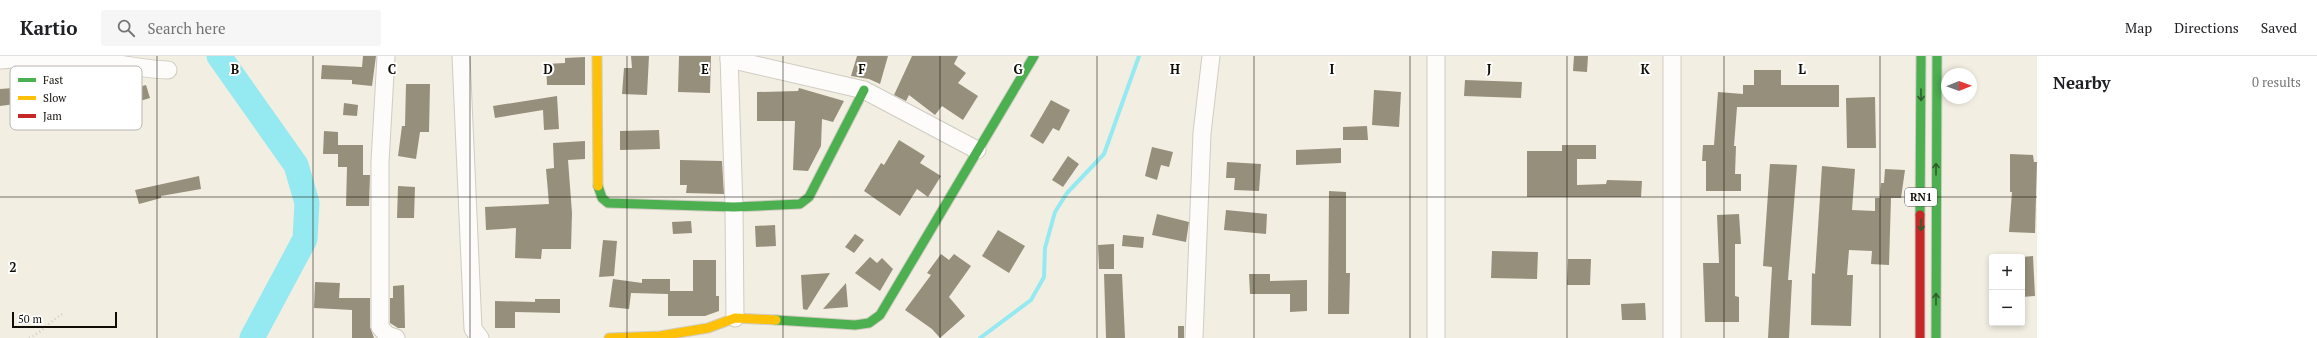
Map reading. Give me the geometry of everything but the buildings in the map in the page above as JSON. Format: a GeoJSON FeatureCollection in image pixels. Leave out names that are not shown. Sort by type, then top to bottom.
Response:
{"type":"FeatureCollection","features":[{"type":"Feature","properties":{"kind":"main road"},"geometry":{"type":"LineString","coordinates":[[597,56],[598,188],[602,198],[608,203],[734,207],[800,204],[809,197],[864,90]]}},
{"type":"Feature","properties":{"kind":"main road"},"geometry":{"type":"LineString","coordinates":[[609,338],[660,336],[708,328],[716,331],[735,318],[855,325],[869,323],[880,315],[1034,56]]}},
{"type":"Feature","properties":{"kind":"main road","name":"RN1"},"geometry":{"type":"LineString","coordinates":[[1920,338],[1921,56]]}},
{"type":"Feature","properties":{"kind":"main road","name":"RN1"},"geometry":{"type":"LineString","coordinates":[[1936,338],[1937,56]]}},
{"type":"Feature","properties":{"kind":"street"},"geometry":{"type":"LineString","coordinates":[[386,56],[380,162],[380,327],[387,335],[396,338]]}},
{"type":"Feature","properties":{"kind":"street"},"geometry":{"type":"LineString","coordinates":[[461,56],[474,329],[480,338]]}},
{"type":"Feature","properties":{"kind":"street"},"geometry":{"type":"LineString","coordinates":[[1194,338],[1202,133],[1211,56]]}},
{"type":"Feature","properties":{"kind":"street"},"geometry":{"type":"LineString","coordinates":[[1436,56],[1436,338]]}},
{"type":"Feature","properties":{"kind":"street"},"geometry":{"type":"LineString","coordinates":[[1672,56],[1672,338]]}},
{"type":"Feature","properties":{"kind":"street"},"geometry":{"type":"LineString","coordinates":[[735,318],[734,207],[729,57],[864,90],[977,150]]}},
{"type":"Feature","properties":{"kind":"street"},"geometry":{"type":"LineString","coordinates":[[0,60],[25,58],[70,58],[123,66]]}},
{"type":"Feature","properties":{"kind":"street"},"geometry":{"type":"LineString","coordinates":[[142,69],[168,70]]}},
{"type":"Feature","properties":{"kind":"path"},"geometry":{"type":"LineString","coordinates":[[29,338],[40,332],[53,319],[64,313]]}},
{"type":"Feature","properties":{"kind":"waterway"},"geometry":{"type":"LineString","coordinates":[[219,56],[296,165],[307,203],[305,239],[252,338]]}},
{"type":"Feature","properties":{"kind":"waterway"},"geometry":{"type":"LineString","coordinates":[[980,338],[1031,300],[1044,277],[1045,248],[1055,212],[1067,193],[1104,154],[1139,56]]}},
{"type":"Feature","properties":{"kind":"traffic: fast"},"geometry":{"type":"LineString","coordinates":[[776,320],[855,325],[869,323],[880,315],[1034,56]]}},
{"type":"Feature","properties":{"kind":"traffic: fast"},"geometry":{"type":"LineString","coordinates":[[1920,215],[1921,56]]}},
{"type":"Feature","properties":{"kind":"traffic: fast"},"geometry":{"type":"LineString","coordinates":[[1936,338],[1937,56]]}},
{"type":"Feature","properties":{"kind":"traffic: fast"},"geometry":{"type":"LineString","coordinates":[[598,186],[602,198],[608,203],[734,207],[800,204],[809,197],[864,90]]}},
{"type":"Feature","properties":{"kind":"traffic: slow"},"geometry":{"type":"LineString","coordinates":[[597,56],[598,186]]}},
{"type":"Feature","properties":{"kind":"traffic: slow"},"geometry":{"type":"LineString","coordinates":[[609,338],[660,336],[708,328],[735,318],[776,320]]}},
{"type":"Feature","properties":{"kind":"traffic: jam"},"geometry":{"type":"LineString","coordinates":[[1920,215],[1920,338]]}}]}
